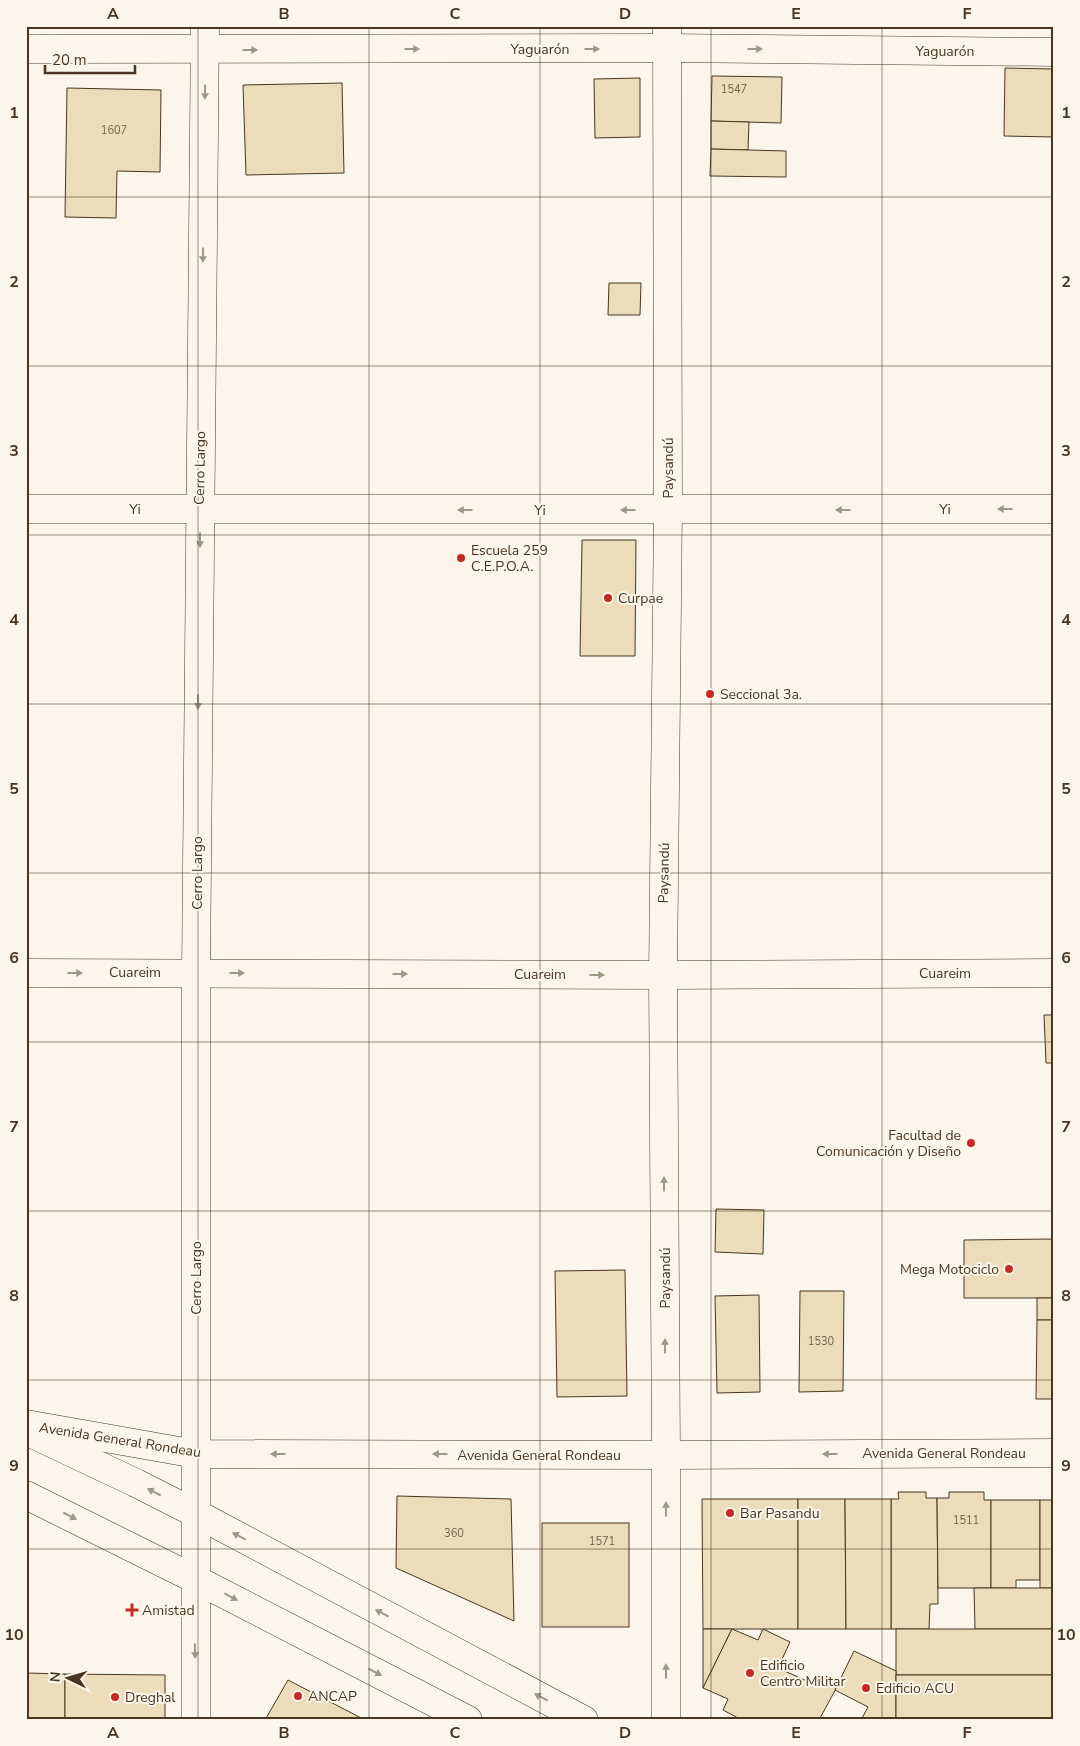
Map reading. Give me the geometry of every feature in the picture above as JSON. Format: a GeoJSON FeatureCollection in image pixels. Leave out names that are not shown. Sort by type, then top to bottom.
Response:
{"type":"FeatureCollection","features":[{"type":"Feature","properties":{"kind":"street","name":"Yaguarón"},"geometry":{"type":"LineString","coordinates":[[26,49],[205,38],[667,37],[1054,52]]}},
{"type":"Feature","properties":{"kind":"street","name":"Paysandú"},"geometry":{"type":"LineString","coordinates":[[666,1720],[663,975],[668,510],[667,37]]}},
{"type":"Feature","properties":{"kind":"street","name":"Cerro Largo"},"geometry":{"type":"LineString","coordinates":[[196,1720],[196,972],[205,38]]}},
{"type":"Feature","properties":{"kind":"street","name":"Yi"},"geometry":{"type":"LineString","coordinates":[[26,509],[1054,509]]}},
{"type":"Feature","properties":{"kind":"street","name":"Cuareim"},"geometry":{"type":"LineString","coordinates":[[26,973],[196,972],[663,975],[1054,973]]}},
{"type":"Feature","properties":{"kind":"street","name":"Avenida General Rondeau"},"geometry":{"type":"LineString","coordinates":[[26,1424],[196,1454],[666,1455],[1054,1452]]}},
{"type":"Feature","properties":{"kind":"street"},"geometry":{"type":"LineString","coordinates":[[26,1431],[197,1514],[584,1720]]}},
{"type":"Feature","properties":{"kind":"street"},"geometry":{"type":"LineString","coordinates":[[26,1495],[195,1579],[468,1720]]}},
{"type":"Feature","properties":{"kind":"building"},"geometry":{"type":"Polygon","coordinates":[[[1005,68],[1054,69],[1054,137],[1004,136],[1005,68]]]}},
{"type":"Feature","properties":{"kind":"building"},"geometry":{"type":"Polygon","coordinates":[[[712,76],[782,77],[781,123],[711,121],[712,76]]]}},
{"type":"Feature","properties":{"kind":"building"},"geometry":{"type":"Polygon","coordinates":[[[640,78],[640,137],[595,138],[594,79],[640,78]]]}},
{"type":"Feature","properties":{"kind":"building"},"geometry":{"type":"Polygon","coordinates":[[[342,83],[344,173],[246,175],[243,85],[342,83]]]}},
{"type":"Feature","properties":{"kind":"building"},"geometry":{"type":"Polygon","coordinates":[[[67,88],[161,90],[160,172],[117,171],[116,218],[65,217],[67,88]]]}},
{"type":"Feature","properties":{"kind":"building"},"geometry":{"type":"Polygon","coordinates":[[[711,121],[749,122],[748,150],[711,149],[711,121]]]}},
{"type":"Feature","properties":{"kind":"building"},"geometry":{"type":"Polygon","coordinates":[[[711,149],[786,151],[786,177],[710,176],[711,149]]]}},
{"type":"Feature","properties":{"kind":"building"},"geometry":{"type":"Polygon","coordinates":[[[609,283],[641,283],[640,315],[608,315],[609,283]]]}},
{"type":"Feature","properties":{"kind":"building","name":"Curpae"},"geometry":{"type":"Polygon","coordinates":[[[582,540],[636,540],[635,656],[580,656],[582,540]]]}},
{"type":"Feature","properties":{"kind":"building"},"geometry":{"type":"Polygon","coordinates":[[[1044,1015],[1054,1015],[1054,1063],[1046,1063],[1044,1015]]]}},
{"type":"Feature","properties":{"kind":"building"},"geometry":{"type":"Polygon","coordinates":[[[716,1209],[764,1210],[763,1254],[715,1252],[716,1209]]]}},
{"type":"Feature","properties":{"kind":"building","name":"Mega Motociclo"},"geometry":{"type":"Polygon","coordinates":[[[1054,1239],[1054,1298],[964,1298],[964,1240],[1054,1239]]]}},
{"type":"Feature","properties":{"kind":"building"},"geometry":{"type":"Polygon","coordinates":[[[625,1270],[627,1396],[557,1397],[555,1271],[625,1270]]]}},
{"type":"Feature","properties":{"kind":"building"},"geometry":{"type":"Polygon","coordinates":[[[800,1291],[844,1291],[843,1391],[799,1392],[800,1291]]]}},
{"type":"Feature","properties":{"kind":"building"},"geometry":{"type":"Polygon","coordinates":[[[759,1295],[760,1392],[717,1393],[715,1296],[759,1295]]]}},
{"type":"Feature","properties":{"kind":"building"},"geometry":{"type":"Polygon","coordinates":[[[1037,1298],[1054,1298],[1054,1320],[1037,1320],[1037,1298]]]}},
{"type":"Feature","properties":{"kind":"building"},"geometry":{"type":"Polygon","coordinates":[[[1037,1320],[1054,1320],[1054,1399],[1036,1399],[1037,1320]]]}},
{"type":"Feature","properties":{"kind":"building"},"geometry":{"type":"Polygon","coordinates":[[[898,1492],[926,1492],[926,1498],[937,1498],[938,1604],[930,1604],[929,1629],[891,1629],[891,1499],[899,1499],[898,1492]]]}},
{"type":"Feature","properties":{"kind":"building"},"geometry":{"type":"Polygon","coordinates":[[[949,1492],[984,1492],[984,1500],[991,1500],[991,1588],[938,1588],[937,1498],[949,1498],[949,1492]]]}},
{"type":"Feature","properties":{"kind":"building"},"geometry":{"type":"Polygon","coordinates":[[[397,1496],[511,1499],[514,1621],[396,1568],[397,1496]]]}},
{"type":"Feature","properties":{"kind":"building"},"geometry":{"type":"Polygon","coordinates":[[[702,1499],[798,1499],[798,1629],[703,1629],[702,1499]]]}},
{"type":"Feature","properties":{"kind":"building"},"geometry":{"type":"Polygon","coordinates":[[[798,1499],[845,1499],[846,1629],[798,1629],[798,1499]]]}},
{"type":"Feature","properties":{"kind":"building"},"geometry":{"type":"Polygon","coordinates":[[[845,1499],[891,1499],[891,1629],[846,1629],[845,1499]]]}},
{"type":"Feature","properties":{"kind":"building"},"geometry":{"type":"Polygon","coordinates":[[[991,1500],[1040,1500],[1040,1580],[1016,1580],[1016,1588],[991,1588],[991,1500]]]}},
{"type":"Feature","properties":{"kind":"building"},"geometry":{"type":"Polygon","coordinates":[[[1040,1500],[1054,1500],[1054,1588],[1040,1588],[1040,1500]]]}},
{"type":"Feature","properties":{"kind":"building"},"geometry":{"type":"Polygon","coordinates":[[[542,1523],[629,1523],[629,1627],[542,1627],[542,1523]]]}},
{"type":"Feature","properties":{"kind":"building"},"geometry":{"type":"Polygon","coordinates":[[[974,1588],[1054,1588],[1054,1629],[975,1629],[974,1588]]]}},
{"type":"Feature","properties":{"kind":"building"},"geometry":{"type":"Polygon","coordinates":[[[703,1629],[732,1629],[703,1688],[703,1629]]]}},
{"type":"Feature","properties":{"kind":"building","name":"Edificio Centro Militar"},"geometry":{"type":"Polygon","coordinates":[[[732,1629],[758,1640],[763,1629],[790,1642],[778,1668],[820,1687],[824,1678],[838,1685],[819,1720],[737,1720],[738,1718],[723,1710],[728,1699],[703,1688],[732,1629]]]}},
{"type":"Feature","properties":{"kind":"building"},"geometry":{"type":"Polygon","coordinates":[[[896,1629],[1054,1629],[1054,1675],[896,1675],[896,1629]]]}},
{"type":"Feature","properties":{"kind":"building","name":"Edificio ACU"},"geometry":{"type":"Polygon","coordinates":[[[854,1651],[896,1671],[896,1720],[861,1720],[868,1707],[835,1690],[854,1651]]]}},
{"type":"Feature","properties":{"kind":"building"},"geometry":{"type":"Polygon","coordinates":[[[26,1673],[65,1674],[65,1720],[26,1720],[26,1673]]]}},
{"type":"Feature","properties":{"kind":"building","name":"Dreghal"},"geometry":{"type":"Polygon","coordinates":[[[65,1674],[165,1675],[165,1720],[65,1720],[65,1674]]]}},
{"type":"Feature","properties":{"kind":"building"},"geometry":{"type":"Polygon","coordinates":[[[896,1675],[1054,1675],[1054,1720],[896,1720],[896,1675]]]}},
{"type":"Feature","properties":{"kind":"building","name":"ANCAP"},"geometry":{"type":"Polygon","coordinates":[[[288,1680],[365,1720],[265,1720],[288,1680]]]}},
{"type":"Feature","properties":{"kind":"place","name":"Escuela 259 C.E.P.O.A."},"geometry":{"type":"Point","coordinates":[461,558]}},
{"type":"Feature","properties":{"kind":"place","name":"Curpae"},"geometry":{"type":"Point","coordinates":[608,598]}},
{"type":"Feature","properties":{"kind":"place","name":"Seccional 3a."},"geometry":{"type":"Point","coordinates":[710,694]}},
{"type":"Feature","properties":{"kind":"place","name":"Facultad de Comunicación y Diseño"},"geometry":{"type":"Point","coordinates":[971,1143]}},
{"type":"Feature","properties":{"kind":"place","name":"Mega Motociclo"},"geometry":{"type":"Point","coordinates":[1009,1269]}},
{"type":"Feature","properties":{"kind":"place","name":"Bar Pasandu"},"geometry":{"type":"Point","coordinates":[730,1513]}},
{"type":"Feature","properties":{"kind":"place","name":"Amistad"},"geometry":{"type":"Point","coordinates":[132,1610]}},
{"type":"Feature","properties":{"kind":"place","name":"Edificio Centro Militar"},"geometry":{"type":"Point","coordinates":[750,1673]}},
{"type":"Feature","properties":{"kind":"place","name":"Edificio ACU"},"geometry":{"type":"Point","coordinates":[866,1688]}},
{"type":"Feature","properties":{"kind":"place","name":"ANCAP"},"geometry":{"type":"Point","coordinates":[298,1696]}},
{"type":"Feature","properties":{"kind":"place","name":"Dreghal"},"geometry":{"type":"Point","coordinates":[115,1697]}}]}
